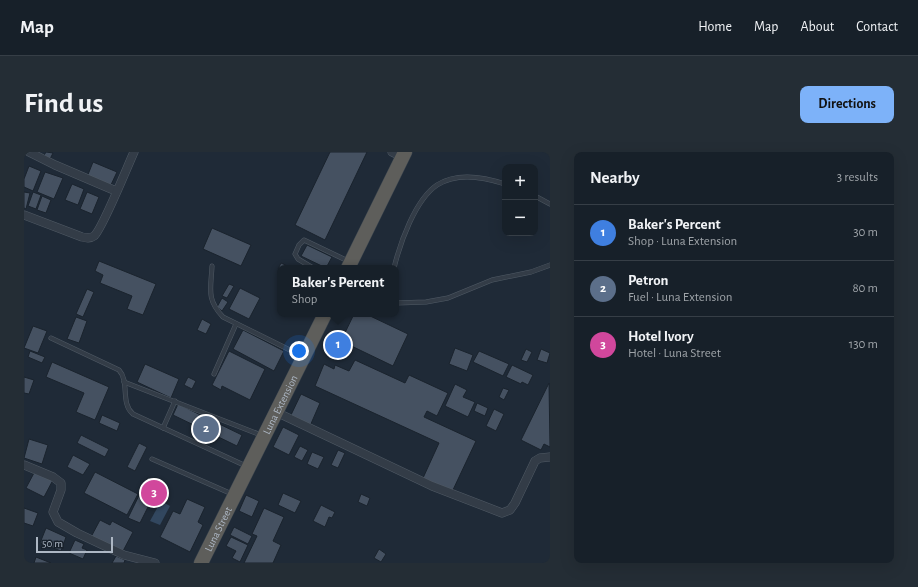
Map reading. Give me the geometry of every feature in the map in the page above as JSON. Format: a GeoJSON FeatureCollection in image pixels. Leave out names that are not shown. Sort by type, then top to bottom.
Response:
{"type":"FeatureCollection","features":[{"type":"Feature","properties":{"kind":"highway"},"geometry":{"type":"LineString","coordinates":[[349,265],[400,154]]}},
{"type":"Feature","properties":{"kind":"highway","name":"Luna Extension"},"geometry":{"type":"LineString","coordinates":[[234,495],[324,317]]}},
{"type":"Feature","properties":{"kind":"highway","name":"Luna Street"},"geometry":{"type":"LineString","coordinates":[[201,563],[234,495]]}},
{"type":"Feature","properties":{"kind":"street"},"geometry":{"type":"LineString","coordinates":[[29,152],[55,165],[116,191]]}},
{"type":"Feature","properties":{"kind":"street"},"geometry":{"type":"LineString","coordinates":[[24,215],[88,238],[94,236],[134,152]]}},
{"type":"Feature","properties":{"kind":"street"},"geometry":{"type":"LineString","coordinates":[[276,412],[432,486],[502,513],[510,510],[515,503],[535,461],[540,458],[550,457]]}},
{"type":"Feature","properties":{"kind":"street"},"geometry":{"type":"LineString","coordinates":[[24,465],[53,477],[60,483],[61,490],[53,512],[58,522],[115,551],[155,563]]}},
{"type":"Feature","properties":{"kind":"lane"},"geometry":{"type":"LineString","coordinates":[[395,265],[398,251],[412,220],[424,199],[437,185],[456,178],[476,177],[502,183]]}},
{"type":"Feature","properties":{"kind":"lane"},"geometry":{"type":"LineString","coordinates":[[538,198],[550,204]]}},
{"type":"Feature","properties":{"kind":"lane"},"geometry":{"type":"LineString","coordinates":[[308,265],[298,259],[295,254],[304,240],[349,265]]}},
{"type":"Feature","properties":{"kind":"lane"},"geometry":{"type":"LineString","coordinates":[[399,303],[426,302],[448,298],[492,280],[531,272],[550,264]]}},
{"type":"Feature","properties":{"kind":"lane"},"geometry":{"type":"LineString","coordinates":[[212,266],[210,296],[212,306],[223,316],[236,324],[304,357]]}},
{"type":"Feature","properties":{"kind":"lane"},"geometry":{"type":"LineString","coordinates":[[214,374],[236,324]]}},
{"type":"Feature","properties":{"kind":"lane"},"geometry":{"type":"LineString","coordinates":[[51,338],[114,368],[122,374],[129,411],[248,467]]}},
{"type":"Feature","properties":{"kind":"lane"},"geometry":{"type":"LineString","coordinates":[[124,382],[175,400],[264,436]]}},
{"type":"Feature","properties":{"kind":"lane"},"geometry":{"type":"LineString","coordinates":[[163,428],[175,400]]}},
{"type":"Feature","properties":{"kind":"lane"},"geometry":{"type":"LineString","coordinates":[[152,459],[234,495]]}},
{"type":"Feature","properties":{"kind":"water"},"geometry":{"type":"Polygon","coordinates":[[[161,501],[170,506],[160,525],[150,521],[161,501]]]}},
{"type":"Feature","properties":{"kind":"building"},"geometry":{"type":"Polygon","coordinates":[[[46,152],[53,153],[50,159],[43,157],[46,152]]]}},
{"type":"Feature","properties":{"kind":"building"},"geometry":{"type":"Polygon","coordinates":[[[330,152],[367,152],[325,240],[295,225],[330,152]]]}},
{"type":"Feature","properties":{"kind":"building"},"geometry":{"type":"Polygon","coordinates":[[[93,162],[117,172],[110,187],[87,177],[93,162]]]}},
{"type":"Feature","properties":{"kind":"building"},"geometry":{"type":"Polygon","coordinates":[[[29,166],[41,171],[33,191],[24,187],[24,179],[29,166]]]}},
{"type":"Feature","properties":{"kind":"building"},"geometry":{"type":"Polygon","coordinates":[[[45,172],[63,178],[54,199],[37,192],[45,172]]]}},
{"type":"Feature","properties":{"kind":"building"},"geometry":{"type":"Polygon","coordinates":[[[72,184],[84,189],[78,205],[65,200],[72,184]]]}},
{"type":"Feature","properties":{"kind":"building"},"geometry":{"type":"Polygon","coordinates":[[[24,192],[30,193],[26,209],[24,208],[24,192]]]}},
{"type":"Feature","properties":{"kind":"building"},"geometry":{"type":"Polygon","coordinates":[[[33,192],[41,195],[36,209],[28,206],[33,192]]]}},
{"type":"Feature","properties":{"kind":"building"},"geometry":{"type":"Polygon","coordinates":[[[87,192],[99,197],[92,214],[80,209],[87,192]]]}},
{"type":"Feature","properties":{"kind":"building"},"geometry":{"type":"Polygon","coordinates":[[[42,196],[51,200],[46,213],[37,210],[42,196]]]}},
{"type":"Feature","properties":{"kind":"building"},"geometry":{"type":"Polygon","coordinates":[[[212,228],[251,245],[241,266],[203,249],[212,228]]]}},
{"type":"Feature","properties":{"kind":"building"},"geometry":{"type":"Polygon","coordinates":[[[307,245],[332,257],[328,265],[320,265],[301,256],[307,245]]]}},
{"type":"Feature","properties":{"kind":"building"},"geometry":{"type":"Polygon","coordinates":[[[99,261],[156,284],[143,315],[127,309],[132,296],[100,283],[103,275],[95,271],[99,261]]]}},
{"type":"Feature","properties":{"kind":"building"},"geometry":{"type":"Polygon","coordinates":[[[229,284],[234,286],[227,298],[222,296],[229,284]]]}},
{"type":"Feature","properties":{"kind":"building"},"geometry":{"type":"Polygon","coordinates":[[[240,288],[260,298],[249,319],[229,309],[240,288]]]}},
{"type":"Feature","properties":{"kind":"building"},"geometry":{"type":"Polygon","coordinates":[[[87,289],[94,292],[83,317],[76,314],[87,289]]]}},
{"type":"Feature","properties":{"kind":"building"},"geometry":{"type":"Polygon","coordinates":[[[222,298],[228,302],[222,311],[217,307],[222,298]]]}},
{"type":"Feature","properties":{"kind":"building"},"geometry":{"type":"Polygon","coordinates":[[[76,317],[87,321],[79,343],[67,339],[76,317]]]}},
{"type":"Feature","properties":{"kind":"building"},"geometry":{"type":"Polygon","coordinates":[[[353,317],[372,317],[408,334],[393,366],[341,341],[353,317]]]}},
{"type":"Feature","properties":{"kind":"building"},"geometry":{"type":"Polygon","coordinates":[[[202,319],[211,324],[206,334],[197,330],[202,319]]]}},
{"type":"Feature","properties":{"kind":"building"},"geometry":{"type":"Polygon","coordinates":[[[33,326],[47,331],[38,353],[24,348],[33,326]]]}},
{"type":"Feature","properties":{"kind":"building"},"geometry":{"type":"Polygon","coordinates":[[[243,330],[284,351],[274,371],[233,349],[243,330]]]}},
{"type":"Feature","properties":{"kind":"building"},"geometry":{"type":"Polygon","coordinates":[[[455,348],[473,355],[467,371],[449,364],[455,348]]]}},
{"type":"Feature","properties":{"kind":"building"},"geometry":{"type":"Polygon","coordinates":[[[526,349],[532,352],[527,362],[521,360],[526,349]]]}},
{"type":"Feature","properties":{"kind":"building"},"geometry":{"type":"Polygon","coordinates":[[[541,349],[550,353],[547,363],[537,360],[541,349]]]}},
{"type":"Feature","properties":{"kind":"building"},"geometry":{"type":"Polygon","coordinates":[[[30,351],[45,357],[42,363],[28,357],[30,351]]]}},
{"type":"Feature","properties":{"kind":"building"},"geometry":{"type":"Polygon","coordinates":[[[229,351],[265,369],[250,400],[222,386],[221,390],[212,385],[229,351]]]}},
{"type":"Feature","properties":{"kind":"building"},"geometry":{"type":"Polygon","coordinates":[[[479,351],[509,364],[503,376],[473,362],[479,351]]]}},
{"type":"Feature","properties":{"kind":"building"},"geometry":{"type":"Polygon","coordinates":[[[355,360],[405,383],[409,375],[448,393],[437,416],[427,411],[424,417],[476,441],[452,492],[423,478],[439,443],[315,386],[324,364],[334,369],[335,365],[349,371],[355,360]]]}},
{"type":"Feature","properties":{"kind":"building"},"geometry":{"type":"Polygon","coordinates":[[[52,362],[109,387],[95,420],[76,412],[84,393],[46,377],[52,362]]]}},
{"type":"Feature","properties":{"kind":"building"},"geometry":{"type":"Polygon","coordinates":[[[145,364],[179,379],[171,398],[137,382],[145,364]]]}},
{"type":"Feature","properties":{"kind":"building"},"geometry":{"type":"Polygon","coordinates":[[[512,365],[533,375],[528,385],[522,382],[521,384],[506,377],[512,365]]]}},
{"type":"Feature","properties":{"kind":"building"},"geometry":{"type":"Polygon","coordinates":[[[24,377],[34,380],[29,394],[24,393],[24,377]]]}},
{"type":"Feature","properties":{"kind":"building"},"geometry":{"type":"Polygon","coordinates":[[[188,377],[196,381],[192,389],[184,385],[188,377]]]}},
{"type":"Feature","properties":{"kind":"building"},"geometry":{"type":"Polygon","coordinates":[[[549,383],[550,447],[544,444],[541,450],[521,440],[549,383]]]}},
{"type":"Feature","properties":{"kind":"building"},"geometry":{"type":"Polygon","coordinates":[[[455,384],[467,390],[463,397],[475,402],[468,417],[445,406],[455,384]]]}},
{"type":"Feature","properties":{"kind":"building"},"geometry":{"type":"Polygon","coordinates":[[[503,388],[509,390],[504,400],[499,397],[503,388]]]}},
{"type":"Feature","properties":{"kind":"building"},"geometry":{"type":"Polygon","coordinates":[[[301,394],[320,403],[310,426],[290,417],[301,394]]]}},
{"type":"Feature","properties":{"kind":"building"},"geometry":{"type":"Polygon","coordinates":[[[477,403],[488,408],[485,416],[474,411],[477,403]]]}},
{"type":"Feature","properties":{"kind":"building"},"geometry":{"type":"Polygon","coordinates":[[[178,404],[242,435],[237,446],[173,415],[178,404]]]}},
{"type":"Feature","properties":{"kind":"building"},"geometry":{"type":"Polygon","coordinates":[[[494,409],[504,414],[496,431],[486,426],[494,409]]]}},
{"type":"Feature","properties":{"kind":"building"},"geometry":{"type":"Polygon","coordinates":[[[102,415],[120,423],[117,431],[99,423],[102,415]]]}},
{"type":"Feature","properties":{"kind":"building"},"geometry":{"type":"Polygon","coordinates":[[[283,427],[299,435],[289,455],[273,447],[283,427]]]}},
{"type":"Feature","properties":{"kind":"building"},"geometry":{"type":"Polygon","coordinates":[[[81,435],[109,449],[105,457],[77,443],[81,435]]]}},
{"type":"Feature","properties":{"kind":"building"},"geometry":{"type":"Polygon","coordinates":[[[29,439],[48,445],[42,464],[24,458],[29,439]]]}},
{"type":"Feature","properties":{"kind":"building"},"geometry":{"type":"Polygon","coordinates":[[[139,443],[147,447],[135,471],[127,467],[139,443]]]}},
{"type":"Feature","properties":{"kind":"building"},"geometry":{"type":"Polygon","coordinates":[[[300,446],[308,450],[302,461],[294,457],[300,446]]]}},
{"type":"Feature","properties":{"kind":"building"},"geometry":{"type":"Polygon","coordinates":[[[338,450],[345,453],[338,468],[331,465],[338,450]]]}},
{"type":"Feature","properties":{"kind":"building"},"geometry":{"type":"Polygon","coordinates":[[[312,452],[324,457],[318,469],[307,464],[312,452]]]}},
{"type":"Feature","properties":{"kind":"building"},"geometry":{"type":"Polygon","coordinates":[[[73,455],[90,464],[83,475],[67,467],[73,455]]]}},
{"type":"Feature","properties":{"kind":"building"},"geometry":{"type":"Polygon","coordinates":[[[35,471],[53,480],[44,497],[26,488],[35,471]]]}},
{"type":"Feature","properties":{"kind":"building"},"geometry":{"type":"Polygon","coordinates":[[[95,472],[138,494],[127,515],[84,493],[95,472]]]}},
{"type":"Feature","properties":{"kind":"building"},"geometry":{"type":"Polygon","coordinates":[[[148,477],[153,480],[155,477],[166,483],[161,494],[156,491],[140,523],[128,518],[148,477]]]}},
{"type":"Feature","properties":{"kind":"building"},"geometry":{"type":"Polygon","coordinates":[[[283,493],[301,501],[295,513],[278,505],[283,493]]]}},
{"type":"Feature","properties":{"kind":"building"},"geometry":{"type":"Polygon","coordinates":[[[361,494],[370,498],[367,506],[358,502],[361,494]]]}},
{"type":"Feature","properties":{"kind":"building"},"geometry":{"type":"Polygon","coordinates":[[[246,495],[259,501],[252,517],[239,511],[246,495]]]}},
{"type":"Feature","properties":{"kind":"building"},"geometry":{"type":"Polygon","coordinates":[[[187,499],[205,507],[198,522],[203,525],[190,552],[160,537],[173,511],[180,514],[187,499]]]}},
{"type":"Feature","properties":{"kind":"building"},"geometry":{"type":"Polygon","coordinates":[[[321,505],[335,512],[332,518],[329,517],[325,527],[313,521],[321,505]]]}},
{"type":"Feature","properties":{"kind":"building"},"geometry":{"type":"Polygon","coordinates":[[[24,508],[38,513],[33,526],[24,523],[24,508]]]}},
{"type":"Feature","properties":{"kind":"building"},"geometry":{"type":"Polygon","coordinates":[[[264,508],[284,517],[273,541],[281,545],[273,563],[244,563],[257,536],[252,534],[264,508]]]}},
{"type":"Feature","properties":{"kind":"building"},"geometry":{"type":"Polygon","coordinates":[[[100,520],[110,525],[112,521],[133,532],[122,553],[91,537],[100,520]]]}},
{"type":"Feature","properties":{"kind":"building"},"geometry":{"type":"Polygon","coordinates":[[[234,527],[252,536],[248,544],[230,535],[234,527]]]}},
{"type":"Feature","properties":{"kind":"building"},"geometry":{"type":"Polygon","coordinates":[[[46,528],[66,537],[61,551],[40,543],[46,528]]]}},
{"type":"Feature","properties":{"kind":"building"},"geometry":{"type":"Polygon","coordinates":[[[231,537],[248,545],[240,562],[232,558],[236,551],[226,546],[231,537]]]}},
{"type":"Feature","properties":{"kind":"building"},"geometry":{"type":"Polygon","coordinates":[[[75,540],[84,544],[82,548],[87,550],[83,559],[69,553],[75,540]]]}},
{"type":"Feature","properties":{"kind":"building"},"geometry":{"type":"Polygon","coordinates":[[[379,549],[386,554],[381,562],[374,558],[379,549]]]}},
{"type":"Feature","properties":{"kind":"building"},"geometry":{"type":"Polygon","coordinates":[[[116,556],[125,560],[124,563],[112,563],[116,556]]]}},
{"type":"Feature","properties":{"kind":"building"},"geometry":{"type":"Polygon","coordinates":[[[36,557],[51,563],[34,563],[36,557]]]}},
{"type":"Feature","properties":{"kind":"place","name":"Baker's Percent"},"geometry":{"type":"Point","coordinates":[338,345]}},
{"type":"Feature","properties":{"kind":"place","name":"Petron"},"geometry":{"type":"Point","coordinates":[206,429]}},
{"type":"Feature","properties":{"kind":"place","name":"Hotel Ivory"},"geometry":{"type":"Point","coordinates":[154,493]}}]}
